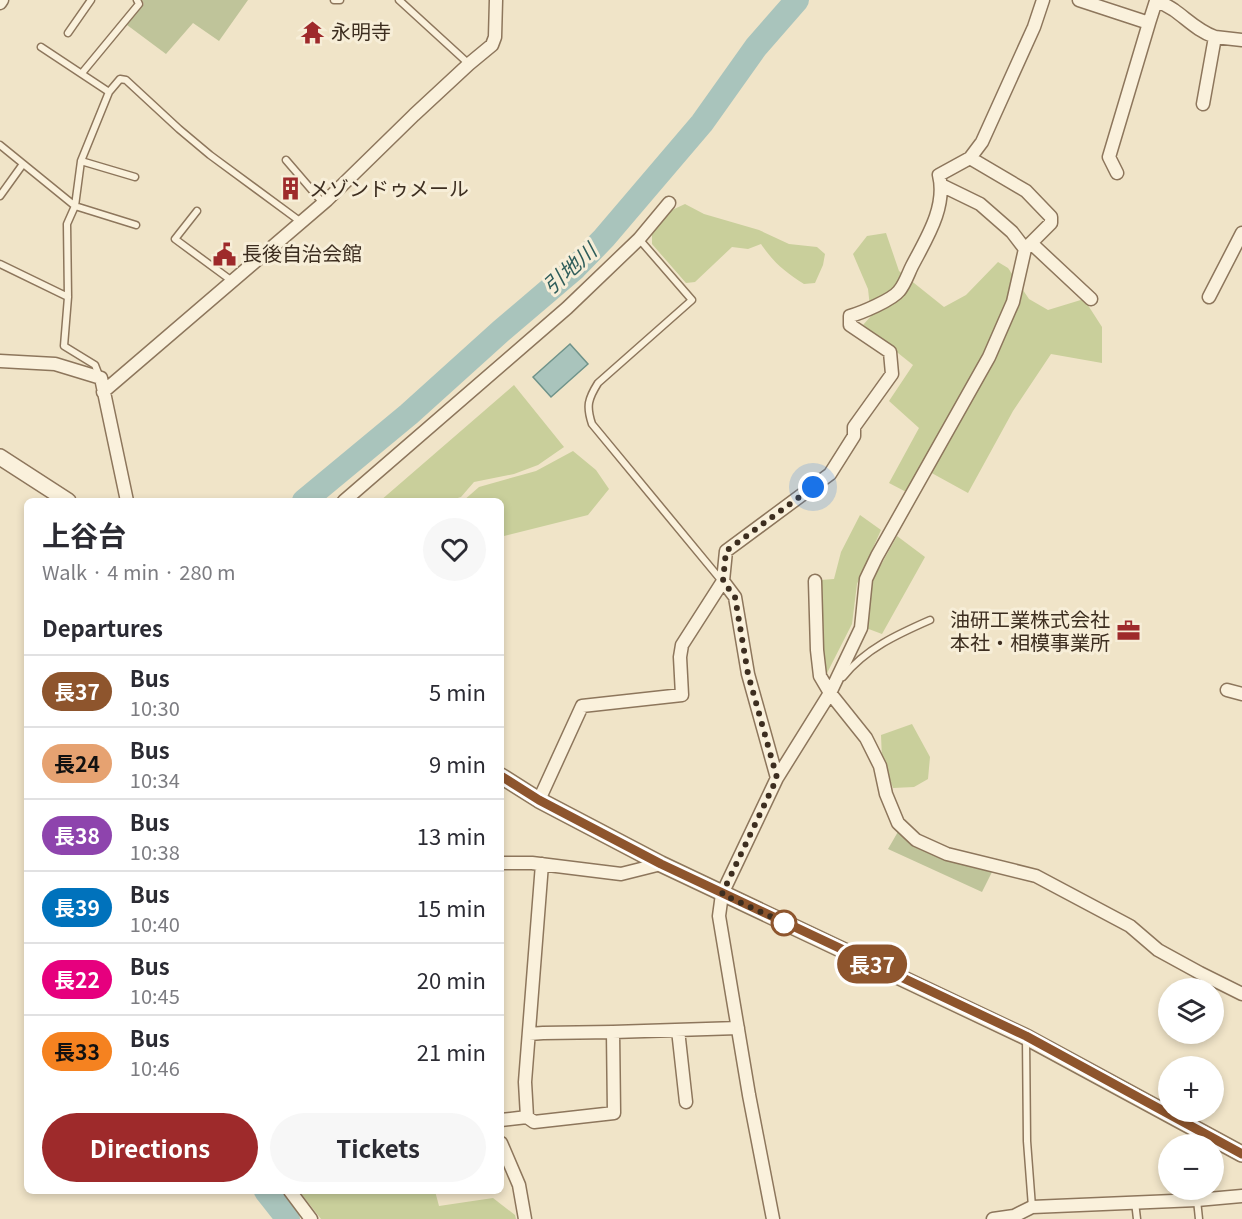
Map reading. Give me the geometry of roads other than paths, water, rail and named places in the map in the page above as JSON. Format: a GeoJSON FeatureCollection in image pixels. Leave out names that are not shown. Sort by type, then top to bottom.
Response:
{"type":"FeatureCollection","features":[{"type":"Feature","properties":{"kind":"street"},"geometry":{"type":"LineString","coordinates":[[103,392],[302,223],[469,64],[492,45],[495,37],[496,0]]}},
{"type":"Feature","properties":{"kind":"street"},"geometry":{"type":"LineString","coordinates":[[539,800],[582,706],[682,695],[680,657],[682,645],[723,581],[726,551],[830,474],[854,436],[854,427],[892,374],[890,352],[850,325],[850,316],[865,312],[898,293],[933,227],[941,196],[939,175],[970,158],[982,142],[1034,27],[1043,0]]}},
{"type":"Feature","properties":{"kind":"street"},"geometry":{"type":"LineString","coordinates":[[1079,0],[1149,23]]}},
{"type":"Feature","properties":{"kind":"street"},"geometry":{"type":"LineString","coordinates":[[1117,173],[1108,157],[1156,0],[1207,34],[1242,40]]}},
{"type":"Feature","properties":{"kind":"street"},"geometry":{"type":"LineString","coordinates":[[1203,104],[1215,37]]}},
{"type":"Feature","properties":{"kind":"street"},"geometry":{"type":"LineString","coordinates":[[773,1219],[719,916],[722,894],[777,778],[830,693],[861,628],[866,579],[989,357],[1013,302],[1028,246],[1051,223],[1051,217],[1026,191],[970,158]]}},
{"type":"Feature","properties":{"kind":"street"},"geometry":{"type":"LineString","coordinates":[[941,185],[980,204],[1090,299]]}},
{"type":"Feature","properties":{"kind":"street"},"geometry":{"type":"LineString","coordinates":[[347,498],[567,308],[639,239],[669,203]]}},
{"type":"Feature","properties":{"kind":"street"},"geometry":{"type":"LineString","coordinates":[[1209,297],[1242,233]]}},
{"type":"Feature","properties":{"kind":"street"},"geometry":{"type":"LineString","coordinates":[[0,362],[55,364],[101,378],[126,498]]}},
{"type":"Feature","properties":{"kind":"street"},"geometry":{"type":"LineString","coordinates":[[0,458],[63,498]]}},
{"type":"Feature","properties":{"kind":"street"},"geometry":{"type":"LineString","coordinates":[[723,581],[735,597],[748,674],[777,778]]}},
{"type":"Feature","properties":{"kind":"street"},"geometry":{"type":"LineString","coordinates":[[815,581],[820,676],[830,693],[866,738],[880,766],[886,794],[898,823],[916,840],[947,854],[1036,876],[1130,926],[1158,950],[1242,994]]}},
{"type":"Feature","properties":{"kind":"street"},"geometry":{"type":"LineString","coordinates":[[1227,690],[1242,694]]}},
{"type":"Feature","properties":{"kind":"street"},"geometry":{"type":"LineString","coordinates":[[504,778],[539,800],[661,864],[1026,1036],[1242,1154]]}},
{"type":"Feature","properties":{"kind":"street"},"geometry":{"type":"LineString","coordinates":[[504,863],[542,864],[621,874],[661,864]]}},
{"type":"Feature","properties":{"kind":"street"},"geometry":{"type":"LineString","coordinates":[[527,1117],[525,1082],[542,864]]}},
{"type":"Feature","properties":{"kind":"street"},"geometry":{"type":"LineString","coordinates":[[529,1034],[738,1028]]}},
{"type":"Feature","properties":{"kind":"street"},"geometry":{"type":"LineString","coordinates":[[678,1030],[686,1102]]}},
{"type":"Feature","properties":{"kind":"street"},"geometry":{"type":"LineString","coordinates":[[504,1120],[527,1117],[534,1122],[614,1113],[613,1032]]}},
{"type":"Feature","properties":{"kind":"street"},"geometry":{"type":"LineString","coordinates":[[504,1150],[519,1185],[525,1219]]}},
{"type":"Feature","properties":{"kind":"street"},"geometry":{"type":"LineString","coordinates":[[292,1194],[311,1219]]}},
{"type":"Feature","properties":{"kind":"street"},"geometry":{"type":"LineString","coordinates":[[1224,1198],[1242,1196]]}},
{"type":"Feature","properties":{"kind":"street"},"geometry":{"type":"LineString","coordinates":[[993,1219],[1014,1216],[1032,1207],[1197,1200]]}},
{"type":"Feature","properties":{"kind":"street"},"geometry":{"type":"LineString","coordinates":[[1082,1206],[1083,1219]]}},
{"type":"Feature","properties":{"kind":"lane"},"geometry":{"type":"LineString","coordinates":[[69,33],[92,0]]}},
{"type":"Feature","properties":{"kind":"lane"},"geometry":{"type":"LineString","coordinates":[[82,74],[139,4],[137,0]]}},
{"type":"Feature","properties":{"kind":"lane"},"geometry":{"type":"LineString","coordinates":[[334,0],[340,0]]}},
{"type":"Feature","properties":{"kind":"lane"},"geometry":{"type":"LineString","coordinates":[[399,0],[469,64]]}},
{"type":"Feature","properties":{"kind":"lane"},"geometry":{"type":"LineString","coordinates":[[40,47],[109,92]]}},
{"type":"Feature","properties":{"kind":"lane"},"geometry":{"type":"LineString","coordinates":[[101,378],[95,365],[64,346],[68,297],[67,224],[75,206],[81,161],[109,92],[120,79],[126,80],[210,155],[302,223]]}},
{"type":"Feature","properties":{"kind":"lane"},"geometry":{"type":"LineString","coordinates":[[0,145],[75,206],[136,225]]}},
{"type":"Feature","properties":{"kind":"lane"},"geometry":{"type":"LineString","coordinates":[[286,160],[324,203]]}},
{"type":"Feature","properties":{"kind":"lane"},"geometry":{"type":"LineString","coordinates":[[81,161],[135,177]]}},
{"type":"Feature","properties":{"kind":"lane"},"geometry":{"type":"LineString","coordinates":[[0,196],[23,164]]}},
{"type":"Feature","properties":{"kind":"lane"},"geometry":{"type":"LineString","coordinates":[[197,211],[176,239],[232,281]]}},
{"type":"Feature","properties":{"kind":"lane"},"geometry":{"type":"LineString","coordinates":[[639,239],[692,300],[598,383],[590,396],[588,410],[592,424],[723,581]]}},
{"type":"Feature","properties":{"kind":"lane"},"geometry":{"type":"LineString","coordinates":[[0,264],[68,297]]}},
{"type":"Feature","properties":{"kind":"lane"},"geometry":{"type":"LineString","coordinates":[[830,693],[854,663],[901,632],[930,620]]}},
{"type":"Feature","properties":{"kind":"lane"},"geometry":{"type":"LineString","coordinates":[[1026,1036],[1027,1141],[1032,1207]]}},
{"type":"Feature","properties":{"kind":"lane"},"geometry":{"type":"LineString","coordinates":[[1197,1200],[1199,1219]]}},
{"type":"Feature","properties":{"kind":"lane"},"geometry":{"type":"LineString","coordinates":[[1136,1202],[1137,1219]]}},
{"type":"Feature","properties":{"kind":"water"},"geometry":{"type":"Polygon","coordinates":[[[570,344],[588,364],[551,397],[533,377],[570,344]]]}},
{"type":"Feature","properties":{"kind":"waterway","name":"引地川"},"geometry":{"type":"LineString","coordinates":[[308,498],[409,414],[575,268],[604,238],[702,123],[756,47],[797,0]]}},
{"type":"Feature","properties":{"kind":"waterway","name":"引地川"},"geometry":{"type":"LineString","coordinates":[[268,1194],[288,1219]]}},
{"type":"Feature","properties":{"kind":"place","name":"永明寺"},"geometry":{"type":"Point","coordinates":[313,32]}},
{"type":"Feature","properties":{"kind":"place","name":"メゾンドゥメール"},"geometry":{"type":"Point","coordinates":[291,189]}},
{"type":"Feature","properties":{"kind":"place","name":"長後自治会館"},"geometry":{"type":"Point","coordinates":[224,254]}},
{"type":"Feature","properties":{"kind":"place","name":"油研工業株式会社 本社・相模事業所"},"geometry":{"type":"Point","coordinates":[1128,631]}}]}
